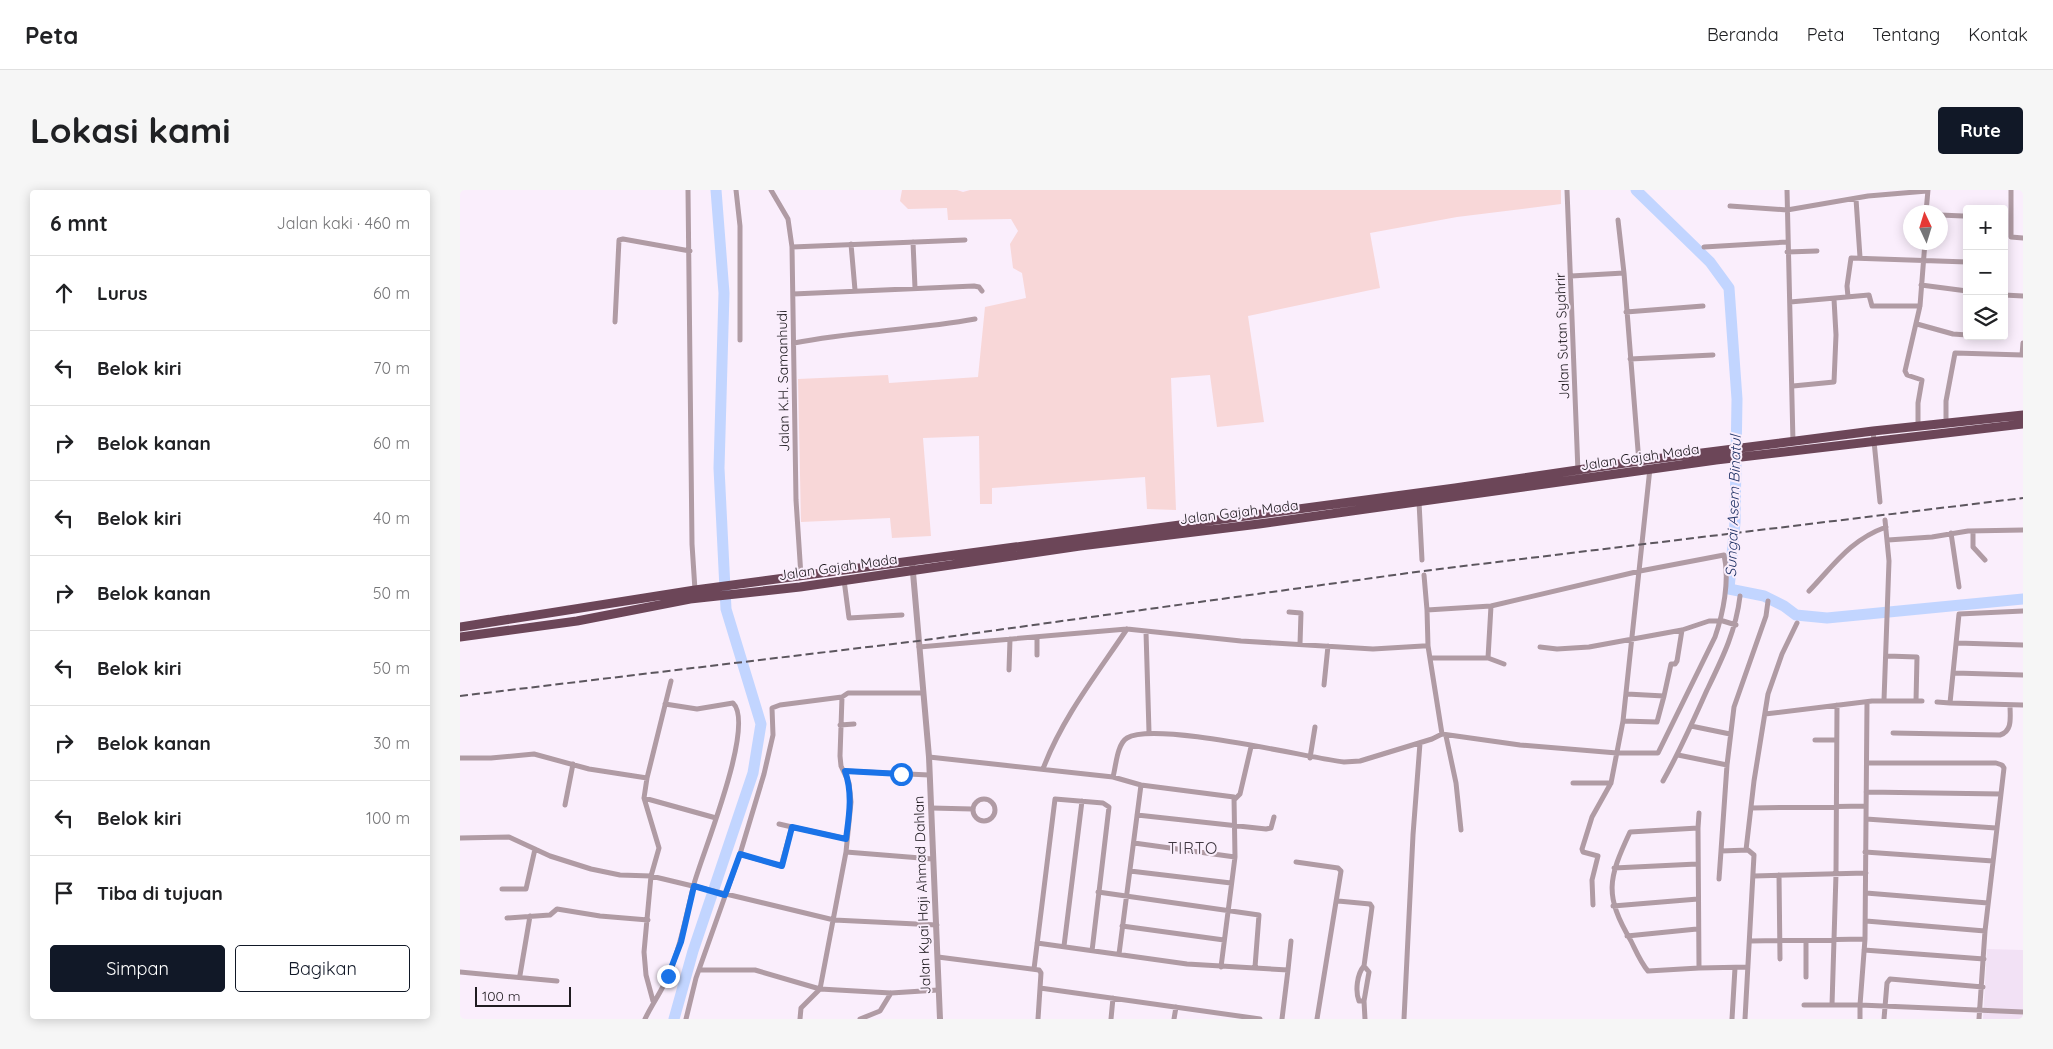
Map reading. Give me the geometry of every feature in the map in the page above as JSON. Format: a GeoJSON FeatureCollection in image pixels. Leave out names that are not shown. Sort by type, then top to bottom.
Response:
{"type":"FeatureCollection","features":[{"type":"Feature","properties":{"kind":"highway","name":"Jalan Gajah Mada"},"geometry":{"type":"LineString","coordinates":[[738,589],[801,576],[912,565],[1651,460],[1716,456],[2023,419]]}},
{"type":"Feature","properties":{"kind":"highway","name":"Jalan Gajah Mada"},"geometry":{"type":"LineString","coordinates":[[1764,450],[1793,442],[1873,436],[1918,426],[2023,419]]}},
{"type":"Feature","properties":{"kind":"highway","name":"Jalan Gajah Mada"},"geometry":{"type":"LineString","coordinates":[[981,555],[1419,502],[1650,470],[1716,456]]}},
{"type":"Feature","properties":{"kind":"highway","name":"Jalan Gajah Mada"},"geometry":{"type":"LineString","coordinates":[[460,637],[577,621],[709,593],[844,580],[912,565]]}},
{"type":"Feature","properties":{"kind":"highway","name":"Jalan Gajah Mada"},"geometry":{"type":"LineString","coordinates":[[460,627],[694,590],[709,593]]}},
{"type":"Feature","properties":{"kind":"street"},"geometry":{"type":"LineString","coordinates":[[688,190],[694,590]]}},
{"type":"Feature","properties":{"kind":"street"},"geometry":{"type":"LineString","coordinates":[[736,190],[740,226],[740,340]]}},
{"type":"Feature","properties":{"kind":"street","name":"Jalan K.H. Samanhudi"},"geometry":{"type":"LineString","coordinates":[[771,190],[788,219],[792,247],[796,500],[801,576]]}},
{"type":"Feature","properties":{"kind":"street","name":"Jalan Sutan Syahrir"},"geometry":{"type":"LineString","coordinates":[[1567,190],[1579,480]]}},
{"type":"Feature","properties":{"kind":"street"},"geometry":{"type":"LineString","coordinates":[[1787,190],[1793,442]]}},
{"type":"Feature","properties":{"kind":"street"},"geometry":{"type":"LineString","coordinates":[[2011,190],[2011,237],[2023,238]]}},
{"type":"Feature","properties":{"kind":"street"},"geometry":{"type":"LineString","coordinates":[[1730,206],[1788,210],[1856,199],[1868,193],[1928,191],[1927,205]]}},
{"type":"Feature","properties":{"kind":"street"},"geometry":{"type":"LineString","coordinates":[[1856,199],[1860,257]]}},
{"type":"Feature","properties":{"kind":"street"},"geometry":{"type":"LineString","coordinates":[[1948,215],[1963,216]]}},
{"type":"Feature","properties":{"kind":"street"},"geometry":{"type":"LineString","coordinates":[[1618,220],[1640,471]]}},
{"type":"Feature","properties":{"kind":"street"},"geometry":{"type":"LineString","coordinates":[[615,322],[617,246],[619,240],[623,239],[690,251]]}},
{"type":"Feature","properties":{"kind":"street"},"geometry":{"type":"LineString","coordinates":[[792,247],[965,240]]}},
{"type":"Feature","properties":{"kind":"street"},"geometry":{"type":"LineString","coordinates":[[913,242],[915,288]]}},
{"type":"Feature","properties":{"kind":"street"},"geometry":{"type":"LineString","coordinates":[[1704,247],[1788,242]]}},
{"type":"Feature","properties":{"kind":"street"},"geometry":{"type":"LineString","coordinates":[[851,244],[855,290]]}},
{"type":"Feature","properties":{"kind":"street"},"geometry":{"type":"LineString","coordinates":[[1918,426],[1918,403],[1922,380],[1905,374],[1920,306],[1925,250]]}},
{"type":"Feature","properties":{"kind":"street"},"geometry":{"type":"LineString","coordinates":[[1787,252],[1817,251]]}},
{"type":"Feature","properties":{"kind":"street"},"geometry":{"type":"LineString","coordinates":[[1848,297],[1850,259],[1860,257],[1963,262]]}},
{"type":"Feature","properties":{"kind":"street"},"geometry":{"type":"LineString","coordinates":[[1571,276],[1624,273]]}},
{"type":"Feature","properties":{"kind":"street"},"geometry":{"type":"LineString","coordinates":[[1921,285],[1963,290]]}},
{"type":"Feature","properties":{"kind":"street"},"geometry":{"type":"LineString","coordinates":[[793,294],[977,286],[982,291]]}},
{"type":"Feature","properties":{"kind":"street"},"geometry":{"type":"LineString","coordinates":[[1790,302],[1869,295],[1872,306],[1920,306]]}},
{"type":"Feature","properties":{"kind":"street"},"geometry":{"type":"LineString","coordinates":[[2008,295],[2023,296]]}},
{"type":"Feature","properties":{"kind":"street"},"geometry":{"type":"LineString","coordinates":[[1793,386],[1834,382],[1836,335],[1834,299]]}},
{"type":"Feature","properties":{"kind":"street"},"geometry":{"type":"LineString","coordinates":[[1626,312],[1702,306]]}},
{"type":"Feature","properties":{"kind":"street"},"geometry":{"type":"LineString","coordinates":[[794,343],[834,335],[950,324],[975,319]]}},
{"type":"Feature","properties":{"kind":"street"},"geometry":{"type":"LineString","coordinates":[[1917,324],[1953,334],[1963,334]]}},
{"type":"Feature","properties":{"kind":"street"},"geometry":{"type":"LineString","coordinates":[[1946,423],[1946,401],[1955,353],[2023,355],[2023,343]]}},
{"type":"Feature","properties":{"kind":"street"},"geometry":{"type":"LineString","coordinates":[[1630,359],[1712,354]]}},
{"type":"Feature","properties":{"kind":"street"},"geometry":{"type":"LineString","coordinates":[[1873,436],[1880,502]]}},
{"type":"Feature","properties":{"kind":"street"},"geometry":{"type":"LineString","coordinates":[[1593,905],[1592,880],[1598,856],[1583,852],[1582,849],[1592,817],[1611,784],[1623,720],[1651,460]]}},
{"type":"Feature","properties":{"kind":"street"},"geometry":{"type":"LineString","coordinates":[[1419,502],[1422,560]]}},
{"type":"Feature","properties":{"kind":"street"},"geometry":{"type":"LineString","coordinates":[[1884,700],[1888,616],[1888,540],[1885,520]]}},
{"type":"Feature","properties":{"kind":"street"},"geometry":{"type":"LineString","coordinates":[[1809,591],[1842,553],[1869,534],[1886,527]]}},
{"type":"Feature","properties":{"kind":"street"},"geometry":{"type":"LineString","coordinates":[[1888,540],[1932,537],[1973,531],[2023,530]]}},
{"type":"Feature","properties":{"kind":"street"},"geometry":{"type":"LineString","coordinates":[[1973,531],[1973,547],[1985,560]]}},
{"type":"Feature","properties":{"kind":"street"},"geometry":{"type":"LineString","coordinates":[[1951,533],[1959,587]]}},
{"type":"Feature","properties":{"kind":"street"},"geometry":{"type":"LineString","coordinates":[[1113,777],[1122,744],[1127,738],[1149,732],[1187,735],[1310,758],[1344,762],[1360,761],[1444,735],[1617,753],[1656,754],[1659,752],[1722,621],[1724,555],[1640,571],[1491,606],[1427,610]]}},
{"type":"Feature","properties":{"kind":"street","name":"Jalan Kyai Haji Ahmad Dahlan"},"geometry":{"type":"LineString","coordinates":[[912,565],[929,757],[940,1019]]}},
{"type":"Feature","properties":{"kind":"street"},"geometry":{"type":"LineString","coordinates":[[1424,575],[1428,646],[1444,735],[1456,783],[1461,830]]}},
{"type":"Feature","properties":{"kind":"street"},"geometry":{"type":"LineString","coordinates":[[844,580],[849,618],[902,615]]}},
{"type":"Feature","properties":{"kind":"street"},"geometry":{"type":"LineString","coordinates":[[1663,781],[1678,755],[1735,624],[1740,596]]}},
{"type":"Feature","properties":{"kind":"street"},"geometry":{"type":"LineString","coordinates":[[1719,879],[1727,765],[1734,707],[1766,616],[1768,601]]}},
{"type":"Feature","properties":{"kind":"street"},"geometry":{"type":"LineString","coordinates":[[1488,658],[1491,606]]}},
{"type":"Feature","properties":{"kind":"street"},"geometry":{"type":"LineString","coordinates":[[1950,703],[1955,673],[1958,614],[2023,611]]}},
{"type":"Feature","properties":{"kind":"street"},"geometry":{"type":"LineString","coordinates":[[1289,612],[1300,613],[1300,644]]}},
{"type":"Feature","properties":{"kind":"street"},"geometry":{"type":"LineString","coordinates":[[1540,647],[1578,648],[1682,630],[1694,624],[1722,621],[1735,624]]}},
{"type":"Feature","properties":{"kind":"street"},"geometry":{"type":"LineString","coordinates":[[1746,850],[1750,808],[1768,694],[1782,654],[1796,623]]}},
{"type":"Feature","properties":{"kind":"street"},"geometry":{"type":"LineString","coordinates":[[919,647],[1127,629],[1373,649],[1428,646]]}},
{"type":"Feature","properties":{"kind":"street"},"geometry":{"type":"LineString","coordinates":[[1043,769],[1052,745],[1065,723],[1127,629]]}},
{"type":"Feature","properties":{"kind":"street"},"geometry":{"type":"LineString","coordinates":[[1623,720],[1658,722],[1671,664],[1675,664],[1677,661],[1682,630]]}},
{"type":"Feature","properties":{"kind":"street"},"geometry":{"type":"LineString","coordinates":[[1146,632],[1149,732]]}},
{"type":"Feature","properties":{"kind":"street"},"geometry":{"type":"LineString","coordinates":[[1037,637],[1037,655]]}},
{"type":"Feature","properties":{"kind":"street"},"geometry":{"type":"LineString","coordinates":[[1010,638],[1010,670]]}},
{"type":"Feature","properties":{"kind":"street"},"geometry":{"type":"LineString","coordinates":[[1957,643],[2023,645]]}},
{"type":"Feature","properties":{"kind":"street"},"geometry":{"type":"LineString","coordinates":[[1324,685],[1328,646]]}},
{"type":"Feature","properties":{"kind":"street"},"geometry":{"type":"LineString","coordinates":[[1886,656],[1917,657],[1916,701]]}},
{"type":"Feature","properties":{"kind":"street"},"geometry":{"type":"LineString","coordinates":[[1430,658],[1488,658],[1504,664]]}},
{"type":"Feature","properties":{"kind":"street"},"geometry":{"type":"LineString","coordinates":[[1955,673],[2023,674]]}},
{"type":"Feature","properties":{"kind":"street"},"geometry":{"type":"LineString","coordinates":[[653,1001],[644,957],[651,876],[659,848],[644,798],[647,778],[671,681]]}},
{"type":"Feature","properties":{"kind":"street"},"geometry":{"type":"LineString","coordinates":[[686,1019],[699,970],[724,894],[740,854],[772,742],[772,708],[780,704],[842,697],[848,694],[923,693]]}},
{"type":"Feature","properties":{"kind":"street"},"geometry":{"type":"LineString","coordinates":[[1627,694],[1664,696]]}},
{"type":"Feature","properties":{"kind":"street"},"geometry":{"type":"LineString","coordinates":[[800,1019],[801,1008],[820,989],[846,852],[850,802],[849,782],[841,766],[840,756],[842,697]]}},
{"type":"Feature","properties":{"kind":"street"},"geometry":{"type":"LineString","coordinates":[[1765,714],[1884,700],[1922,702]]}},
{"type":"Feature","properties":{"kind":"street"},"geometry":{"type":"LineString","coordinates":[[1860,1019],[1866,921],[1867,702]]}},
{"type":"Feature","properties":{"kind":"street"},"geometry":{"type":"LineString","coordinates":[[1937,702],[2023,705]]}},
{"type":"Feature","properties":{"kind":"street"},"geometry":{"type":"LineString","coordinates":[[645,1019],[668,976],[681,942],[694,886],[736,752],[739,724],[736,705],[729,703],[697,709],[665,704]]}},
{"type":"Feature","properties":{"kind":"street"},"geometry":{"type":"LineString","coordinates":[[1893,733],[2000,736],[2006,734],[2010,728],[2010,705]]}},
{"type":"Feature","properties":{"kind":"street"},"geometry":{"type":"LineString","coordinates":[[1832,1005],[1835,940],[1837,706]]}},
{"type":"Feature","properties":{"kind":"street"},"geometry":{"type":"LineString","coordinates":[[840,725],[854,724]]}},
{"type":"Feature","properties":{"kind":"street"},"geometry":{"type":"LineString","coordinates":[[1691,726],[1730,734]]}},
{"type":"Feature","properties":{"kind":"street"},"geometry":{"type":"LineString","coordinates":[[1310,758],[1316,728]]}},
{"type":"Feature","properties":{"kind":"street"},"geometry":{"type":"LineString","coordinates":[[1815,740],[1836,740]]}},
{"type":"Feature","properties":{"kind":"street"},"geometry":{"type":"LineString","coordinates":[[1404,1019],[1412,852],[1420,743]]}},
{"type":"Feature","properties":{"kind":"street"},"geometry":{"type":"LineString","coordinates":[[929,757],[1113,777],[1140,785],[1235,798],[1240,794],[1251,747]]}},
{"type":"Feature","properties":{"kind":"street"},"geometry":{"type":"LineString","coordinates":[[460,758],[491,758],[534,754],[573,764],[647,778]]}},
{"type":"Feature","properties":{"kind":"street"},"geometry":{"type":"LineString","coordinates":[[1678,755],[1727,765]]}},
{"type":"Feature","properties":{"kind":"street"},"geometry":{"type":"LineString","coordinates":[[1867,763],[1996,763],[2002,764],[2004,768],[1985,931],[1983,987],[1979,1019]]}},
{"type":"Feature","properties":{"kind":"street"},"geometry":{"type":"LineString","coordinates":[[565,805],[573,764]]}},
{"type":"Feature","properties":{"kind":"street"},"geometry":{"type":"LineString","coordinates":[[845,771],[929,775]]}},
{"type":"Feature","properties":{"kind":"street"},"geometry":{"type":"LineString","coordinates":[[1573,783],[1611,784]]}},
{"type":"Feature","properties":{"kind":"street"},"geometry":{"type":"LineString","coordinates":[[1119,954],[1140,785]]}},
{"type":"Feature","properties":{"kind":"street"},"geometry":{"type":"LineString","coordinates":[[1866,792],[2001,794]]}},
{"type":"Feature","properties":{"kind":"street"},"geometry":{"type":"LineString","coordinates":[[644,798],[716,818]]}},
{"type":"Feature","properties":{"kind":"street"},"geometry":{"type":"LineString","coordinates":[[1221,968],[1235,857],[1235,798]]}},
{"type":"Feature","properties":{"kind":"street"},"geometry":{"type":"LineString","coordinates":[[982,799],[991,802],[995,812],[989,819],[984,821],[975,817],[972,809],[974,804],[982,799]]}},
{"type":"Feature","properties":{"kind":"street"},"geometry":{"type":"LineString","coordinates":[[1034,969],[1054,802],[1060,799],[1104,803],[1110,811],[1098,892],[1092,951]]}},
{"type":"Feature","properties":{"kind":"street"},"geometry":{"type":"LineString","coordinates":[[1064,946],[1082,802]]}},
{"type":"Feature","properties":{"kind":"street"},"geometry":{"type":"LineString","coordinates":[[1750,808],[1866,806]]}},
{"type":"Feature","properties":{"kind":"street"},"geometry":{"type":"LineString","coordinates":[[931,808],[972,809]]}},
{"type":"Feature","properties":{"kind":"street"},"geometry":{"type":"LineString","coordinates":[[1699,813],[1697,864],[1699,968]]}},
{"type":"Feature","properties":{"kind":"street"},"geometry":{"type":"LineString","coordinates":[[1137,815],[1269,829],[1274,818]]}},
{"type":"Feature","properties":{"kind":"street"},"geometry":{"type":"LineString","coordinates":[[1866,819],[1996,828]]}},
{"type":"Feature","properties":{"kind":"street"},"geometry":{"type":"LineString","coordinates":[[778,824],[846,839]]}},
{"type":"Feature","properties":{"kind":"street"},"geometry":{"type":"LineString","coordinates":[[740,854],[782,866],[792,827]]}},
{"type":"Feature","properties":{"kind":"street"},"geometry":{"type":"LineString","coordinates":[[1698,828],[1630,832],[1614,868],[1611,896],[1614,906],[1627,936],[1648,971],[1748,967]]}},
{"type":"Feature","properties":{"kind":"street"},"geometry":{"type":"LineString","coordinates":[[460,838],[509,837],[535,849],[591,869],[620,875],[651,876],[834,920],[937,924]]}},
{"type":"Feature","properties":{"kind":"street"},"geometry":{"type":"LineString","coordinates":[[1134,842],[1235,857]]}},
{"type":"Feature","properties":{"kind":"street"},"geometry":{"type":"LineString","coordinates":[[502,889],[526,890],[535,849]]}},
{"type":"Feature","properties":{"kind":"street"},"geometry":{"type":"LineString","coordinates":[[1721,851],[1746,850],[1751,851],[1754,855],[1745,1019]]}},
{"type":"Feature","properties":{"kind":"street"},"geometry":{"type":"LineString","coordinates":[[846,852],[933,859]]}},
{"type":"Feature","properties":{"kind":"street"},"geometry":{"type":"LineString","coordinates":[[1866,852],[1993,861]]}},
{"type":"Feature","properties":{"kind":"street"},"geometry":{"type":"LineString","coordinates":[[1296,862],[1340,869],[1338,901],[1317,1019]]}},
{"type":"Feature","properties":{"kind":"street"},"geometry":{"type":"LineString","coordinates":[[1614,868],[1697,864]]}},
{"type":"Feature","properties":{"kind":"street"},"geometry":{"type":"LineString","coordinates":[[1130,871],[1232,883]]}},
{"type":"Feature","properties":{"kind":"street"},"geometry":{"type":"LineString","coordinates":[[1754,876],[1866,873]]}},
{"type":"Feature","properties":{"kind":"street"},"geometry":{"type":"LineString","coordinates":[[1779,875],[1780,959]]}},
{"type":"Feature","properties":{"kind":"street"},"geometry":{"type":"LineString","coordinates":[[1098,892],[1259,915],[1256,967]]}},
{"type":"Feature","properties":{"kind":"street"},"geometry":{"type":"LineString","coordinates":[[1866,893],[1988,903]]}},
{"type":"Feature","properties":{"kind":"street"},"geometry":{"type":"LineString","coordinates":[[1614,906],[1698,899]]}},
{"type":"Feature","properties":{"kind":"street"},"geometry":{"type":"LineString","coordinates":[[1338,901],[1372,906],[1364,966],[1360,971],[1357,994],[1359,1001],[1364,1001]]}},
{"type":"Feature","properties":{"kind":"street"},"geometry":{"type":"LineString","coordinates":[[507,918],[550,915],[558,909],[600,916],[648,920]]}},
{"type":"Feature","properties":{"kind":"street"},"geometry":{"type":"LineString","coordinates":[[520,976],[530,916]]}},
{"type":"Feature","properties":{"kind":"street"},"geometry":{"type":"LineString","coordinates":[[1866,921],[1985,931]]}},
{"type":"Feature","properties":{"kind":"street"},"geometry":{"type":"LineString","coordinates":[[1122,926],[1224,940]]}},
{"type":"Feature","properties":{"kind":"street"},"geometry":{"type":"LineString","coordinates":[[1627,936],[1697,929]]}},
{"type":"Feature","properties":{"kind":"street"},"geometry":{"type":"LineString","coordinates":[[1750,941],[1780,942],[1865,939]]}},
{"type":"Feature","properties":{"kind":"street"},"geometry":{"type":"LineString","coordinates":[[1282,1019],[1291,941]]}},
{"type":"Feature","properties":{"kind":"street"},"geometry":{"type":"LineString","coordinates":[[1806,941],[1806,977]]}},
{"type":"Feature","properties":{"kind":"street"},"geometry":{"type":"LineString","coordinates":[[1037,943],[1221,968],[1256,967],[1288,970]]}},
{"type":"Feature","properties":{"kind":"street"},"geometry":{"type":"LineString","coordinates":[[1864,950],[1984,959]]}},
{"type":"Feature","properties":{"kind":"street"},"geometry":{"type":"LineString","coordinates":[[938,957],[1034,969],[1041,973],[1038,1019]]}},
{"type":"Feature","properties":{"kind":"street"},"geometry":{"type":"LineString","coordinates":[[1364,966],[1369,972],[1364,1001],[1365,1019]]}},
{"type":"Feature","properties":{"kind":"street"},"geometry":{"type":"LineString","coordinates":[[1732,1019],[1735,968]]}},
{"type":"Feature","properties":{"kind":"street"},"geometry":{"type":"LineString","coordinates":[[699,970],[755,970],[820,989],[891,993],[938,990]]}},
{"type":"Feature","properties":{"kind":"street"},"geometry":{"type":"LineString","coordinates":[[460,972],[557,980]]}},
{"type":"Feature","properties":{"kind":"street"},"geometry":{"type":"LineString","coordinates":[[1884,1019],[1887,983],[1890,978],[1983,987]]}},
{"type":"Feature","properties":{"kind":"street"},"geometry":{"type":"LineString","coordinates":[[1040,988],[1260,1019]]}},
{"type":"Feature","properties":{"kind":"street"},"geometry":{"type":"LineString","coordinates":[[860,1019],[880,1011],[891,993]]}},
{"type":"Feature","properties":{"kind":"street"},"geometry":{"type":"LineString","coordinates":[[1111,1019],[1113,998]]}},
{"type":"Feature","properties":{"kind":"street"},"geometry":{"type":"LineString","coordinates":[[1804,1005],[1885,1004],[1979,1011],[2023,1012]]}},
{"type":"Feature","properties":{"kind":"street"},"geometry":{"type":"LineString","coordinates":[[1174,1019],[1176,1007]]}},
{"type":"Feature","properties":{"kind":"shaded area"},"geometry":{"type":"Polygon","coordinates":[[[902,190],[957,190],[963,192],[970,190],[1561,190],[1561,204],[1457,217],[1370,233],[1380,288],[1248,316],[1264,422],[1217,427],[1210,375],[1171,378],[1176,510],[1147,509],[1145,477],[992,488],[992,504],[980,504],[979,436],[923,438],[931,536],[892,538],[890,518],[801,522],[798,379],[888,375],[889,383],[978,377],[985,307],[1026,298],[1022,273],[1013,268],[1010,244],[1018,231],[1011,219],[948,220],[947,208],[908,209],[900,201],[902,190]]]}},
{"type":"Feature","properties":{"kind":"shaded area"},"geometry":{"type":"Polygon","coordinates":[[[1987,949],[2023,950],[2023,1019],[1983,1019],[1987,949]]]}},
{"type":"Feature","properties":{"kind":"waterway"},"geometry":{"type":"LineString","coordinates":[[674,1019],[693,951],[753,773],[761,724],[726,609],[719,468],[724,293],[716,190]]}},
{"type":"Feature","properties":{"kind":"waterway","name":"Sungai Asem Binatul"},"geometry":{"type":"LineString","coordinates":[[1636,190],[1710,262],[1729,288],[1737,399],[1735,522],[1729,589],[1764,596],[1784,606],[1796,615],[1827,618],[2023,599]]}},
{"type":"Feature","properties":{"kind":"railway"},"geometry":{"type":"LineString","coordinates":[[460,696],[918,641],[1423,571],[2023,498]]}},
{"type":"Feature","properties":{"kind":"district","name":"TIRTO"},"geometry":{"type":"Point","coordinates":[1193,848]}},
{"type":"Feature","properties":{"kind":"route"},"geometry":{"type":"LineString","coordinates":[[668,976],[681,942],[694,886],[725,895],[740,854],[782,866],[792,827],[846,839],[850,791],[845,771],[901,774]]}}]}
